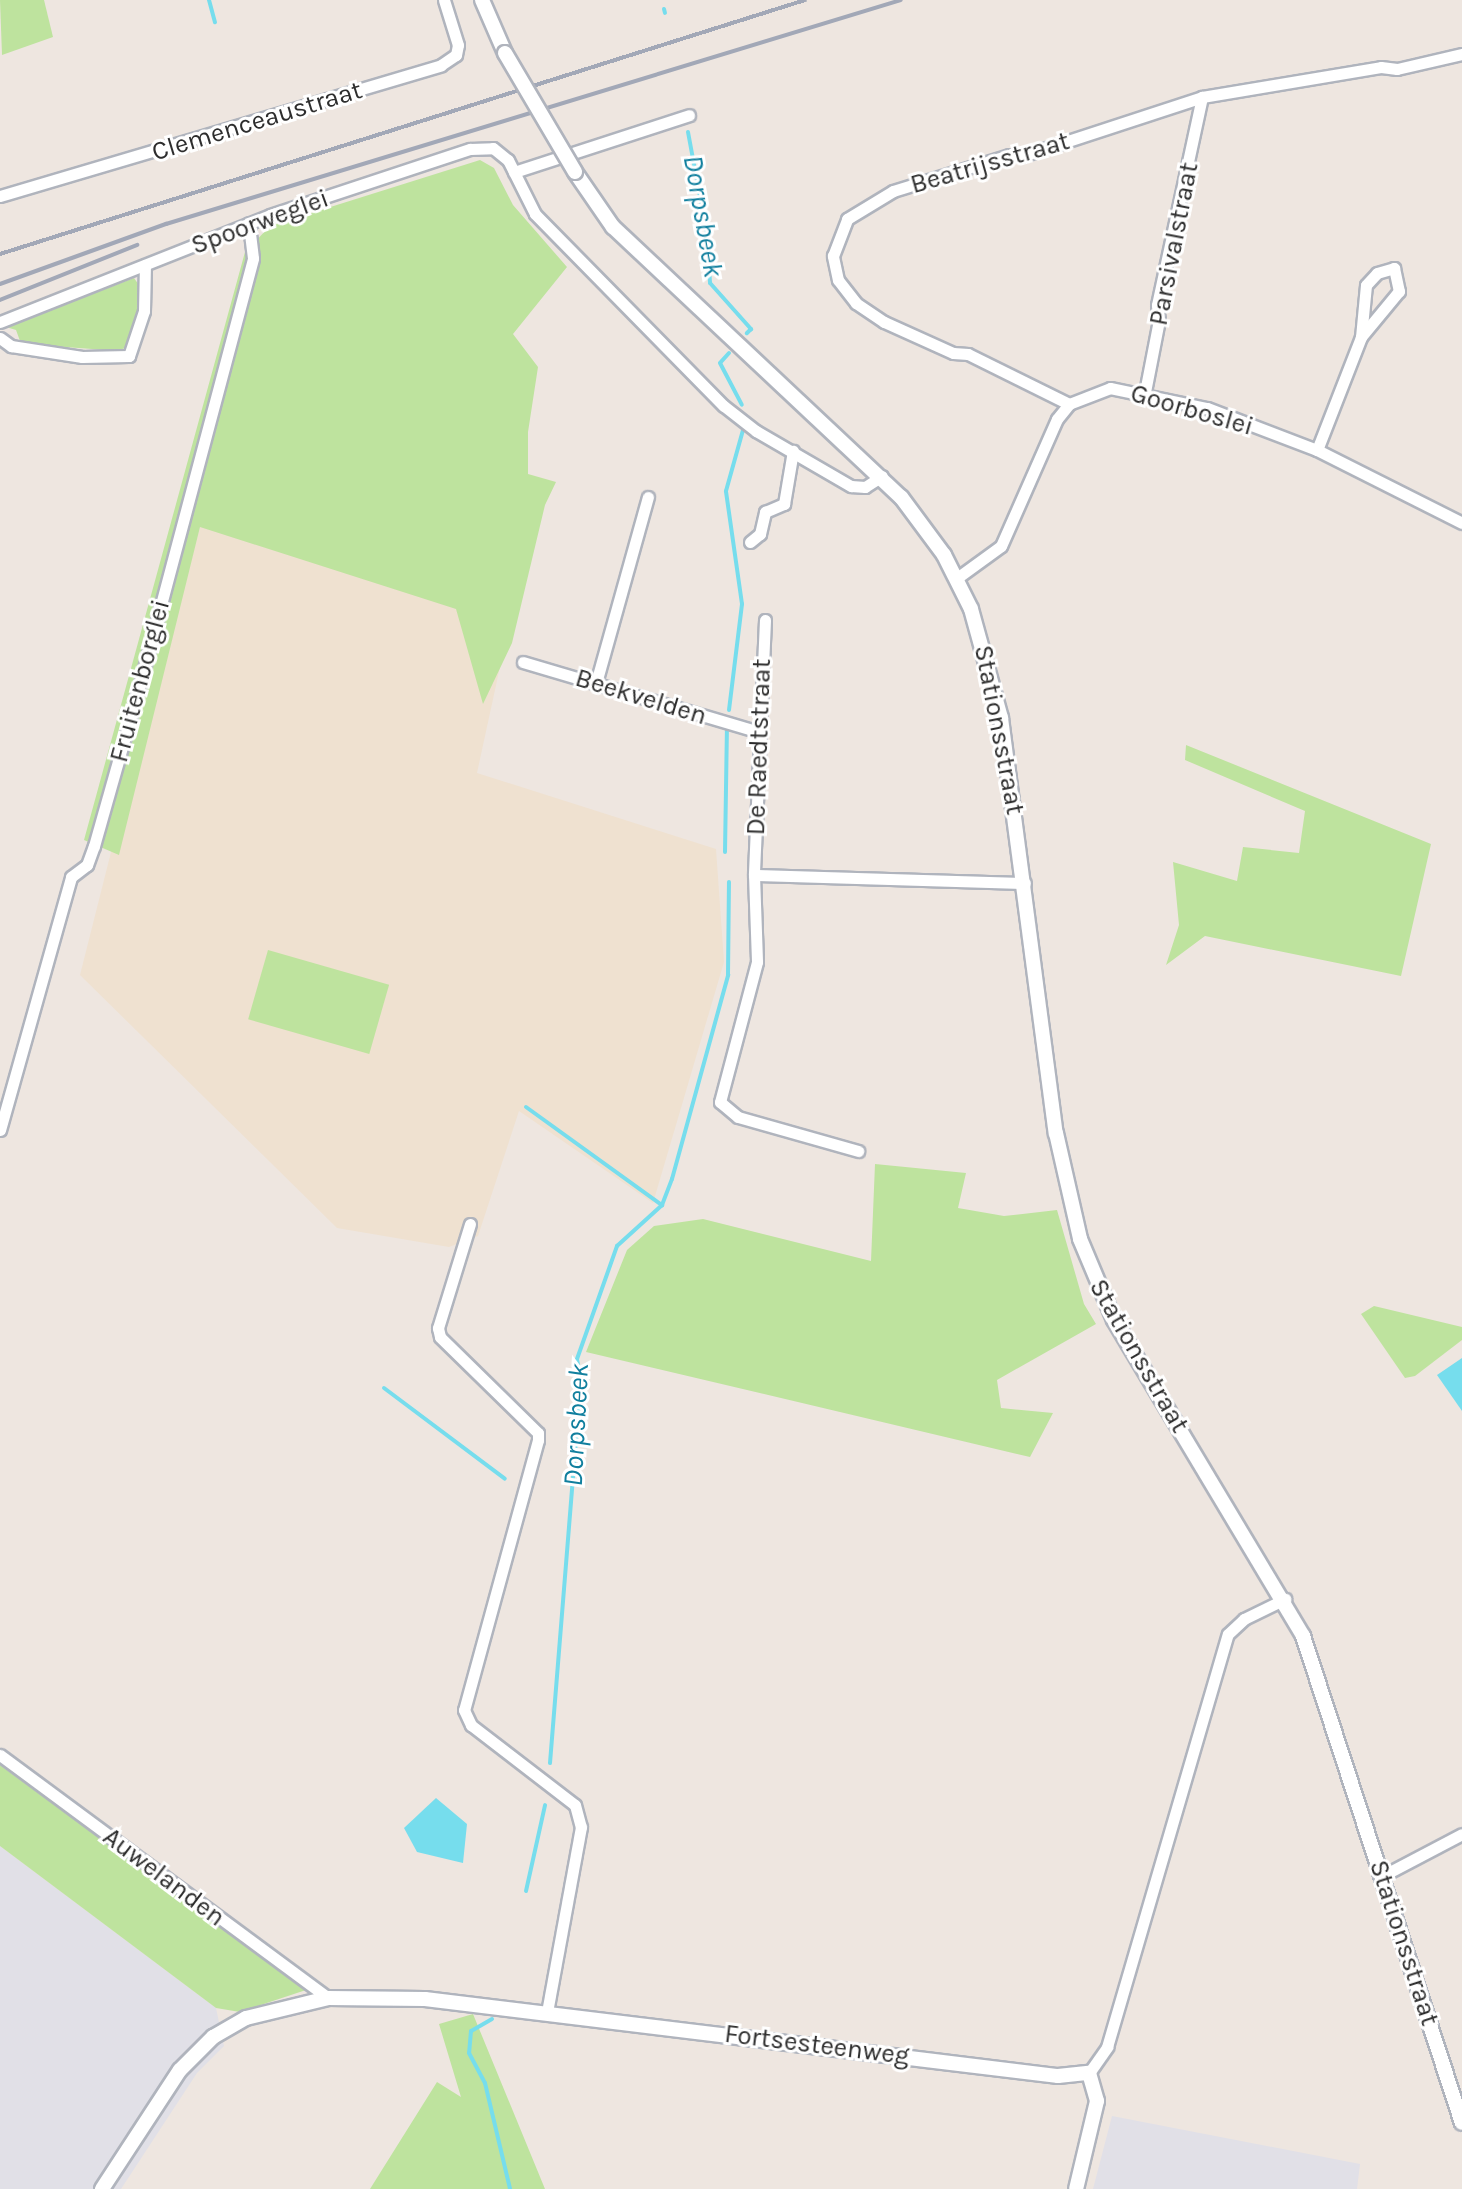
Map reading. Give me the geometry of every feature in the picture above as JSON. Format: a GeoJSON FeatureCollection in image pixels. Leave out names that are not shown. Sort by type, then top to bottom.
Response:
{"type":"FeatureCollection","features":[{"type":"Feature","properties":{"kind":"street","name":"Clemenceaustraat"},"geometry":{"type":"LineString","coordinates":[[0,196],[441,65],[456,55],[458,45],[444,0]]}},
{"type":"Feature","properties":{"kind":"street","name":"Stationsstraat"},"geometry":{"type":"LineString","coordinates":[[482,0],[505,53],[575,172],[613,227],[882,476],[915,512],[957,578],[991,667],[1025,883],[1058,1146],[1092,1275],[1285,1599],[1322,1684],[1462,2123]]}},
{"type":"Feature","properties":{"kind":"street","name":"Beatrijsstraat"},"geometry":{"type":"LineString","coordinates":[[1069,404],[968,354],[884,322],[856,303],[835,273],[839,232],[853,213],[893,191],[1009,155],[1025,155],[1202,97],[1381,67],[1397,69],[1462,54]]}},
{"type":"Feature","properties":{"kind":"street","name":"Parsivalstraat"},"geometry":{"type":"LineString","coordinates":[[1145,392],[1159,320],[1157,305],[1202,97]]}},
{"type":"Feature","properties":{"kind":"street"},"geometry":{"type":"LineString","coordinates":[[689,115],[514,172],[535,214],[724,406],[851,486],[865,487],[882,476]]}},
{"type":"Feature","properties":{"kind":"street","name":"Spoorweglei"},"geometry":{"type":"LineString","coordinates":[[0,322],[249,223],[483,147],[502,152],[514,172]]}},
{"type":"Feature","properties":{"kind":"street","name":"Fruitenborglei"},"geometry":{"type":"LineString","coordinates":[[0,1130],[71,877],[87,865],[94,846],[142,676],[253,258],[249,223]]}},
{"type":"Feature","properties":{"kind":"street"},"geometry":{"type":"LineString","coordinates":[[0,338],[11,346],[82,357],[129,356],[144,311],[145,265]]}},
{"type":"Feature","properties":{"kind":"street"},"geometry":{"type":"LineString","coordinates":[[1317,450],[1361,337],[1366,285],[1377,273],[1394,268],[1399,291],[1361,337]]}},
{"type":"Feature","properties":{"kind":"street","name":"Goorboslei"},"geometry":{"type":"LineString","coordinates":[[1069,404],[1110,388],[1145,392],[1207,408],[1317,450],[1462,523]]}},
{"type":"Feature","properties":{"kind":"street"},"geometry":{"type":"LineString","coordinates":[[957,578],[1001,546],[1057,419],[1069,404]]}},
{"type":"Feature","properties":{"kind":"street"},"geometry":{"type":"LineString","coordinates":[[750,542],[760,534],[765,512],[784,504],[793,451]]}},
{"type":"Feature","properties":{"kind":"street"},"geometry":{"type":"LineString","coordinates":[[596,683],[648,497]]}},
{"type":"Feature","properties":{"kind":"street","name":"De Raedtstraat"},"geometry":{"type":"LineString","coordinates":[[765,620],[754,875],[757,962],[720,1102],[738,1117],[858,1151]]}},
{"type":"Feature","properties":{"kind":"street","name":"Beekvelden"},"geometry":{"type":"LineString","coordinates":[[523,662],[760,732]]}},
{"type":"Feature","properties":{"kind":"street"},"geometry":{"type":"LineString","coordinates":[[754,875],[1025,883]]}},
{"type":"Feature","properties":{"kind":"street"},"geometry":{"type":"LineString","coordinates":[[470,1224],[438,1328],[440,1337],[538,1433],[538,1440],[464,1710],[471,1725],[575,1805],[581,1827],[547,2013]]}},
{"type":"Feature","properties":{"kind":"street"},"geometry":{"type":"LineString","coordinates":[[1076,2189],[1097,2101],[1089,2073],[1107,2047],[1228,1634],[1244,1619],[1285,1599]]}},
{"type":"Feature","properties":{"kind":"street","name":"Auwelanden"},"geometry":{"type":"LineString","coordinates":[[0,1755],[328,1998]]}},
{"type":"Feature","properties":{"kind":"street"},"geometry":{"type":"LineString","coordinates":[[1382,1876],[1462,1834]]}},
{"type":"Feature","properties":{"kind":"street","name":"Fortsesteenweg"},"geometry":{"type":"LineString","coordinates":[[102,2189],[180,2070],[213,2037],[246,2018],[328,1998],[425,1999],[1058,2076],[1089,2073]]}},
{"type":"Feature","properties":{"kind":"shaded area"},"geometry":{"type":"Polygon","coordinates":[[[539,487],[477,773],[716,849],[724,962],[653,1203],[519,1111],[478,1236],[449,1247],[337,1228],[80,975],[161,654],[178,611],[200,527],[539,487]]]}},
{"type":"Feature","properties":{"kind":"shaded area"},"geometry":{"type":"Polygon","coordinates":[[[0,1846],[216,2008],[224,2046],[197,2073],[121,2189],[0,2189],[0,1846]]]}},
{"type":"Feature","properties":{"kind":"shaded area"},"geometry":{"type":"Polygon","coordinates":[[[1112,2116],[1360,2164],[1357,2189],[1093,2189],[1112,2116]]]}},
{"type":"Feature","properties":{"kind":"green space"},"geometry":{"type":"Polygon","coordinates":[[[0,0],[44,0],[53,37],[2,55],[0,0]]]}},
{"type":"Feature","properties":{"kind":"green space"},"geometry":{"type":"Polygon","coordinates":[[[480,160],[494,168],[513,205],[567,267],[513,334],[538,367],[528,432],[528,474],[556,482],[545,505],[512,643],[483,704],[456,609],[200,527],[119,855],[84,840],[245,252],[270,226],[480,160]]]}},
{"type":"Feature","properties":{"kind":"green space"},"geometry":{"type":"Polygon","coordinates":[[[134,278],[141,288],[139,310],[126,347],[119,351],[38,345],[20,341],[16,330],[6,327],[134,278]]]}},
{"type":"Feature","properties":{"kind":"green space"},"geometry":{"type":"Polygon","coordinates":[[[1186,745],[1431,844],[1401,976],[1205,936],[1166,965],[1179,925],[1173,862],[1237,881],[1243,847],[1299,853],[1305,811],[1185,760],[1186,745]]]}},
{"type":"Feature","properties":{"kind":"green space"},"geometry":{"type":"Polygon","coordinates":[[[268,950],[389,985],[369,1054],[248,1019],[268,950]]]}},
{"type":"Feature","properties":{"kind":"green space"},"geometry":{"type":"Polygon","coordinates":[[[875,1164],[966,1173],[958,1208],[1004,1216],[1057,1210],[1084,1304],[1096,1324],[997,1380],[1001,1408],[1053,1413],[1030,1457],[586,1352],[627,1250],[654,1226],[703,1219],[871,1261],[875,1164]]]}},
{"type":"Feature","properties":{"kind":"green space"},"geometry":{"type":"Polygon","coordinates":[[[1374,1306],[1462,1327],[1462,1340],[1415,1376],[1405,1378],[1361,1314],[1374,1306]]]}},
{"type":"Feature","properties":{"kind":"green space"},"geometry":{"type":"Polygon","coordinates":[[[0,1765],[306,1990],[240,2012],[216,2008],[0,1846],[0,1765]]]}},
{"type":"Feature","properties":{"kind":"green space"},"geometry":{"type":"Polygon","coordinates":[[[473,2014],[545,2189],[370,2189],[437,2082],[461,2097],[439,2024],[473,2014]]]}},
{"type":"Feature","properties":{"kind":"water"},"geometry":{"type":"Polygon","coordinates":[[[1462,1358],[1462,1411],[1437,1375],[1462,1358]]]}},
{"type":"Feature","properties":{"kind":"water"},"geometry":{"type":"Polygon","coordinates":[[[436,1798],[467,1824],[463,1863],[417,1852],[404,1828],[436,1798]]]}},
{"type":"Feature","properties":{"kind":"waterway"},"geometry":{"type":"LineString","coordinates":[[209,0],[215,22]]}},
{"type":"Feature","properties":{"kind":"waterway","name":"Dorpsbeek"},"geometry":{"type":"LineString","coordinates":[[664,9],[665,13]]}},
{"type":"Feature","properties":{"kind":"waterway","name":"Dorpsbeek"},"geometry":{"type":"LineString","coordinates":[[688,132],[707,235],[710,283],[751,329],[747,333]]}},
{"type":"Feature","properties":{"kind":"waterway","name":"Dorpsbeek"},"geometry":{"type":"LineString","coordinates":[[729,353],[720,363],[742,405]]}},
{"type":"Feature","properties":{"kind":"waterway","name":"Dorpsbeek"},"geometry":{"type":"LineString","coordinates":[[729,710],[742,604],[726,491],[743,430]]}},
{"type":"Feature","properties":{"kind":"waterway","name":"Dorpsbeek"},"geometry":{"type":"LineString","coordinates":[[725,852],[727,730]]}},
{"type":"Feature","properties":{"kind":"waterway","name":"Dorpsbeek"},"geometry":{"type":"LineString","coordinates":[[550,1763],[581,1380],[577,1359],[617,1246],[662,1205],[672,1179],[728,975],[729,882]]}},
{"type":"Feature","properties":{"kind":"waterway"},"geometry":{"type":"LineString","coordinates":[[526,1107],[662,1205]]}},
{"type":"Feature","properties":{"kind":"waterway"},"geometry":{"type":"LineString","coordinates":[[384,1388],[505,1479]]}},
{"type":"Feature","properties":{"kind":"waterway","name":"Dorpsbeek"},"geometry":{"type":"LineString","coordinates":[[526,1891],[545,1805]]}},
{"type":"Feature","properties":{"kind":"waterway","name":"Dorpsbeek"},"geometry":{"type":"LineString","coordinates":[[492,2019],[471,2031],[469,2053],[485,2083],[510,2189]]}},
{"type":"Feature","properties":{"kind":"railway"},"geometry":{"type":"LineString","coordinates":[[0,254],[805,0]]}},
{"type":"Feature","properties":{"kind":"railway"},"geometry":{"type":"LineString","coordinates":[[0,284],[166,224],[901,0]]}},
{"type":"Feature","properties":{"kind":"railway"},"geometry":{"type":"LineString","coordinates":[[0,300],[137,245]]}}]}
